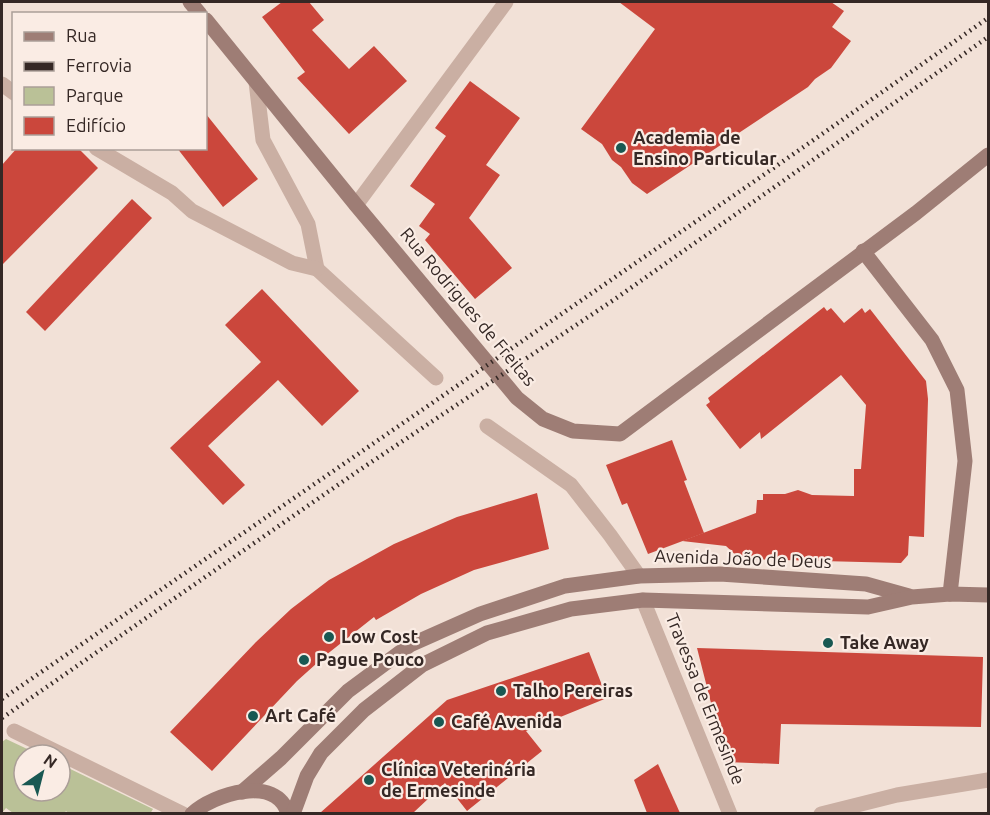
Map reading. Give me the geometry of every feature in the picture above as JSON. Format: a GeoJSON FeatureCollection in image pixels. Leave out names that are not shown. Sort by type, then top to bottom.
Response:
{"type":"FeatureCollection","features":[{"type":"Feature","properties":{"kind":"main road","name":"Rua Rodrigues de Freitas"},"geometry":{"type":"LineString","coordinates":[[207,21],[517,398],[543,419],[573,432],[620,434],[916,213],[988,155]]}},
{"type":"Feature","properties":{"kind":"main road"},"geometry":{"type":"LineString","coordinates":[[863,251],[932,340],[957,390],[965,461],[950,594]]}},
{"type":"Feature","properties":{"kind":"main road","name":"Avenida João de Deus"},"geometry":{"type":"LineString","coordinates":[[242,792],[281,758],[348,691],[410,645],[480,614],[565,586],[639,576],[720,574],[866,584],[912,597]]}},
{"type":"Feature","properties":{"kind":"main road","name":"Avenida João de Deus"},"geometry":{"type":"LineString","coordinates":[[293,813],[307,776],[321,753],[364,710],[422,665],[487,633],[571,609],[643,600],[868,607],[912,597],[950,594],[988,595]]}},
{"type":"Feature","properties":{"kind":"main road","name":"Avenida João de Deus"},"geometry":{"type":"LineString","coordinates":[[192,813],[212,800],[242,792],[257,791],[269,793],[280,799],[288,813]]}},
{"type":"Feature","properties":{"kind":"street"},"geometry":{"type":"LineString","coordinates":[[356,205],[506,2]]}},
{"type":"Feature","properties":{"kind":"street"},"geometry":{"type":"LineString","coordinates":[[256,82],[263,140],[308,224],[317,269]]}},
{"type":"Feature","properties":{"kind":"street"},"geometry":{"type":"LineString","coordinates":[[99,150],[172,193],[192,212],[292,263],[317,269],[436,378]]}},
{"type":"Feature","properties":{"kind":"street"},"geometry":{"type":"LineString","coordinates":[[487,426],[571,485],[639,576]]}},
{"type":"Feature","properties":{"kind":"street","name":"Travessa de Ermesinde"},"geometry":{"type":"LineString","coordinates":[[643,600],[730,813]]}},
{"type":"Feature","properties":{"kind":"street"},"geometry":{"type":"LineString","coordinates":[[14,730],[183,813]]}},
{"type":"Feature","properties":{"kind":"street"},"geometry":{"type":"LineString","coordinates":[[821,813],[897,795],[988,780]]}},
{"type":"Feature","properties":{"kind":"green space"},"geometry":{"type":"Polygon","coordinates":[[[6,739],[14,743],[12,743],[12,803],[72,803],[72,770],[153,809],[150,814],[69,814],[66,811],[64,814],[13,813],[6,808],[2,813],[2,742],[6,739]]]}},
{"type":"Feature","properties":{"kind":"building"},"geometry":{"type":"Polygon","coordinates":[[[282,2],[309,2],[324,20],[312,30],[349,69],[374,46],[407,81],[349,134],[297,78],[305,72],[262,17],[282,2]]]}},
{"type":"Feature","properties":{"kind":"building"},"geometry":{"type":"Polygon","coordinates":[[[619,2],[831,2],[844,11],[832,27],[851,41],[831,68],[808,87],[647,194],[632,183],[621,167],[612,160],[602,144],[581,129],[655,29],[619,2]]]}},
{"type":"Feature","properties":{"kind":"building"},"geometry":{"type":"Polygon","coordinates":[[[470,81],[520,118],[486,165],[500,175],[469,218],[512,268],[475,299],[425,240],[430,234],[419,226],[435,204],[410,186],[446,136],[435,128],[470,81]]]}},
{"type":"Feature","properties":{"kind":"building"},"geometry":{"type":"Polygon","coordinates":[[[207,115],[258,179],[223,207],[179,150],[207,150],[207,115]]]}},
{"type":"Feature","properties":{"kind":"building"},"geometry":{"type":"Polygon","coordinates":[[[15,150],[80,150],[98,168],[2,265],[2,165],[15,150]]]}},
{"type":"Feature","properties":{"kind":"building"},"geometry":{"type":"Polygon","coordinates":[[[132,199],[152,218],[45,331],[26,312],[132,199]]]}},
{"type":"Feature","properties":{"kind":"building"},"geometry":{"type":"Polygon","coordinates":[[[262,289],[359,391],[322,426],[278,380],[208,446],[245,485],[223,505],[170,448],[261,362],[225,325],[262,289]]]}},
{"type":"Feature","properties":{"kind":"building"},"geometry":{"type":"Polygon","coordinates":[[[824,307],[827,311],[831,308],[844,323],[862,308],[865,313],[870,309],[926,381],[928,399],[924,537],[909,536],[908,555],[901,563],[740,559],[726,546],[682,541],[756,513],[757,500],[763,500],[763,494],[785,494],[798,490],[812,495],[854,496],[854,469],[861,469],[866,405],[841,375],[761,439],[760,432],[740,449],[706,405],[710,402],[708,398],[824,307]]]}},
{"type":"Feature","properties":{"kind":"building"},"geometry":{"type":"Polygon","coordinates":[[[672,440],[687,480],[684,481],[704,533],[648,554],[627,503],[622,505],[606,465],[672,440]]]}},
{"type":"Feature","properties":{"kind":"building"},"geometry":{"type":"Polygon","coordinates":[[[537,493],[549,549],[474,570],[421,594],[376,620],[374,617],[297,681],[212,771],[170,732],[256,642],[291,609],[329,580],[394,544],[457,517],[537,493]]]}},
{"type":"Feature","properties":{"kind":"building"},"geometry":{"type":"Polygon","coordinates":[[[697,648],[983,657],[981,727],[781,724],[779,764],[726,762],[697,648]]]}},
{"type":"Feature","properties":{"kind":"building"},"geometry":{"type":"Polygon","coordinates":[[[589,652],[607,698],[526,731],[542,751],[467,811],[445,783],[413,813],[320,813],[447,700],[589,652]]]}},
{"type":"Feature","properties":{"kind":"building"},"geometry":{"type":"Polygon","coordinates":[[[658,764],[680,813],[647,813],[634,780],[658,764]]]}},
{"type":"Feature","properties":{"kind":"railway"},"geometry":{"type":"LineString","coordinates":[[2,699],[988,18]]}},
{"type":"Feature","properties":{"kind":"railway"},"geometry":{"type":"LineString","coordinates":[[2,718],[358,471],[615,299],[988,37]]}},
{"type":"Feature","properties":{"kind":"place","name":"Academia de Ensino Particular"},"geometry":{"type":"Point","coordinates":[621,148]}},
{"type":"Feature","properties":{"kind":"place","name":"Low Cost"},"geometry":{"type":"Point","coordinates":[329,637]}},
{"type":"Feature","properties":{"kind":"place","name":"Take Away"},"geometry":{"type":"Point","coordinates":[828,643]}},
{"type":"Feature","properties":{"kind":"place","name":"Pague Pouco"},"geometry":{"type":"Point","coordinates":[304,660]}},
{"type":"Feature","properties":{"kind":"place","name":"Talho Pereiras"},"geometry":{"type":"Point","coordinates":[501,691]}},
{"type":"Feature","properties":{"kind":"place","name":"Art Café"},"geometry":{"type":"Point","coordinates":[253,716]}},
{"type":"Feature","properties":{"kind":"place","name":"Café Avenida"},"geometry":{"type":"Point","coordinates":[439,722]}},
{"type":"Feature","properties":{"kind":"place","name":"Clínica Veterinária de Ermesinde"},"geometry":{"type":"Point","coordinates":[369,780]}}]}
